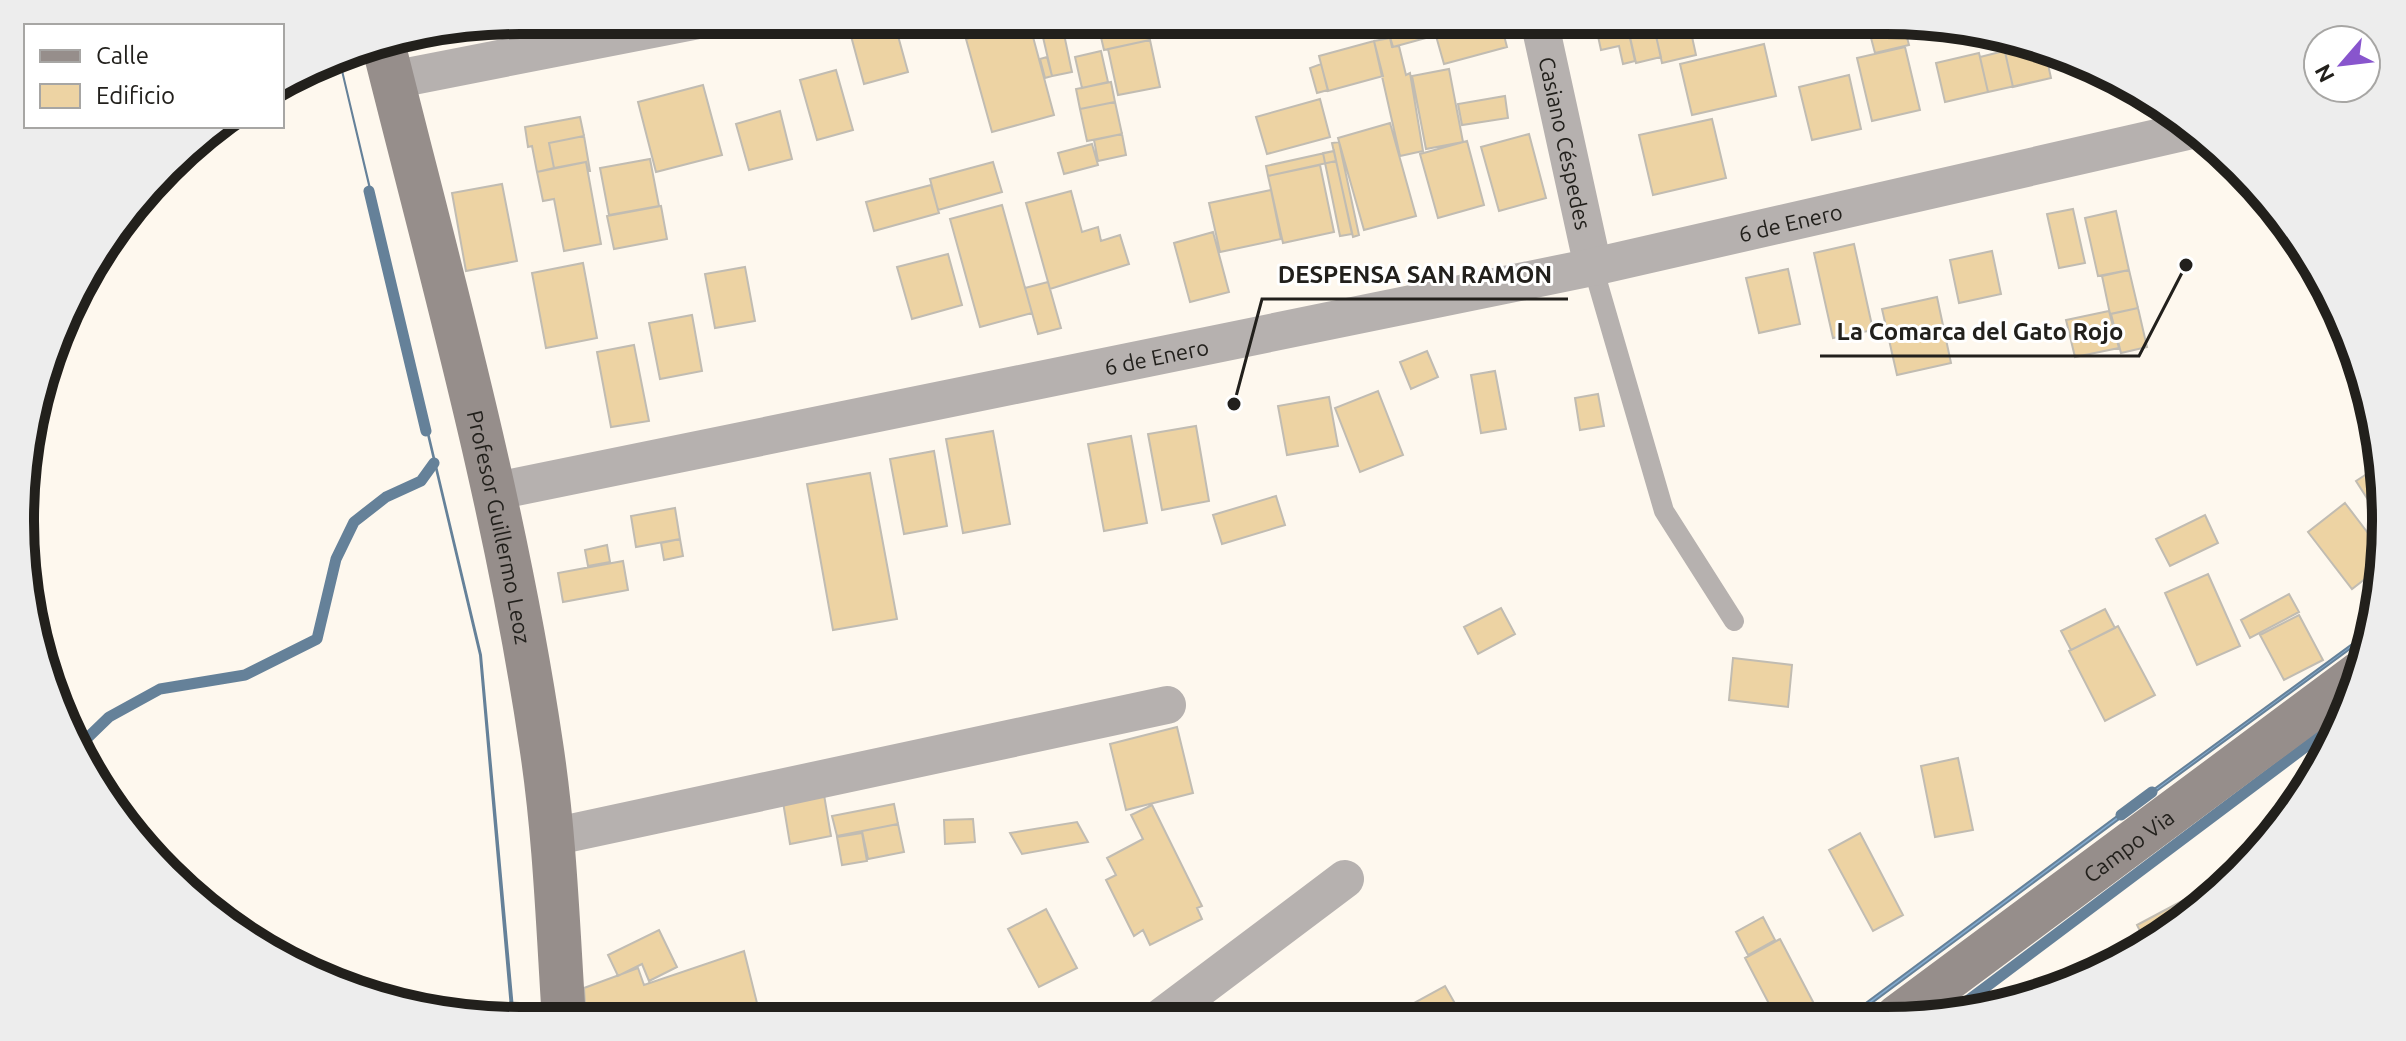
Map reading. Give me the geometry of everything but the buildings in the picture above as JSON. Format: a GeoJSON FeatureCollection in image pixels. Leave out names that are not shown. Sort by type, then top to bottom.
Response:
{"type":"FeatureCollection","features":[{"type":"Feature","properties":{"kind":"street"},"geometry":{"type":"LineString","coordinates":[[388,61],[592,34]]}},
{"type":"Feature","properties":{"kind":"street","name":"Casiano Céspedes"},"geometry":{"type":"LineString","coordinates":[[1542,34],[1593,267]]}},
{"type":"Feature","properties":{"kind":"street","name":"Profesor Guillermo Leoz"},"geometry":{"type":"LineString","coordinates":[[388,61],[496,491],[539,731],[552,837],[563,1007]]}},
{"type":"Feature","properties":{"kind":"street","name":"6 de Enero"},"geometry":{"type":"LineString","coordinates":[[496,491],[1593,267],[2179,133]]}},
{"type":"Feature","properties":{"kind":"street","name":"Campo Via"},"geometry":{"type":"LineString","coordinates":[[1912,1006],[2343,686]]}},
{"type":"Feature","properties":{"kind":"street"},"geometry":{"type":"LineString","coordinates":[[552,837],[1167,705]]}},
{"type":"Feature","properties":{"kind":"street"},"geometry":{"type":"LineString","coordinates":[[1175,1007],[1345,879]]}},
{"type":"Feature","properties":{"kind":"lane"},"geometry":{"type":"LineString","coordinates":[[1593,267],[1664,511],[1734,621]]}},
{"type":"Feature","properties":{"kind":"water"},"geometry":{"type":"Polygon","coordinates":[[[341,68],[481,655],[513,1007],[480,655],[341,68]]]}},
{"type":"Feature","properties":{"kind":"water"},"geometry":{"type":"Polygon","coordinates":[[[2356,641],[2355,645],[2143,801],[2142,798],[2356,641]]]}},
{"type":"Feature","properties":{"kind":"water"},"geometry":{"type":"Polygon","coordinates":[[[2326,726],[2324,732],[1969,1000],[1962,1001],[2326,726]]]}},
{"type":"Feature","properties":{"kind":"water"},"geometry":{"type":"Polygon","coordinates":[[[2132,805],[2134,808],[1866,1007],[1860,1007],[2132,805]]]}},
{"type":"Feature","properties":{"kind":"waterway"},"geometry":{"type":"LineString","coordinates":[[369,191],[426,431]]}},
{"type":"Feature","properties":{"kind":"waterway"},"geometry":{"type":"LineString","coordinates":[[86,739],[109,717],[160,689],[245,675],[317,639],[336,559],[354,522],[386,497],[421,481],[434,463]]}},
{"type":"Feature","properties":{"kind":"waterway"},"geometry":{"type":"LineString","coordinates":[[1969,1000],[2323,734]]}},
{"type":"Feature","properties":{"kind":"waterway"},"geometry":{"type":"LineString","coordinates":[[2121,815],[2152,792]]}},
{"type":"Feature","properties":{"kind":"place","name":"La Comarca del Gato Rojo"},"geometry":{"type":"Point","coordinates":[2186,265]}},
{"type":"Feature","properties":{"kind":"place","name":"DESPENSA SAN RAMON"},"geometry":{"type":"Point","coordinates":[1234,404]}}]}
